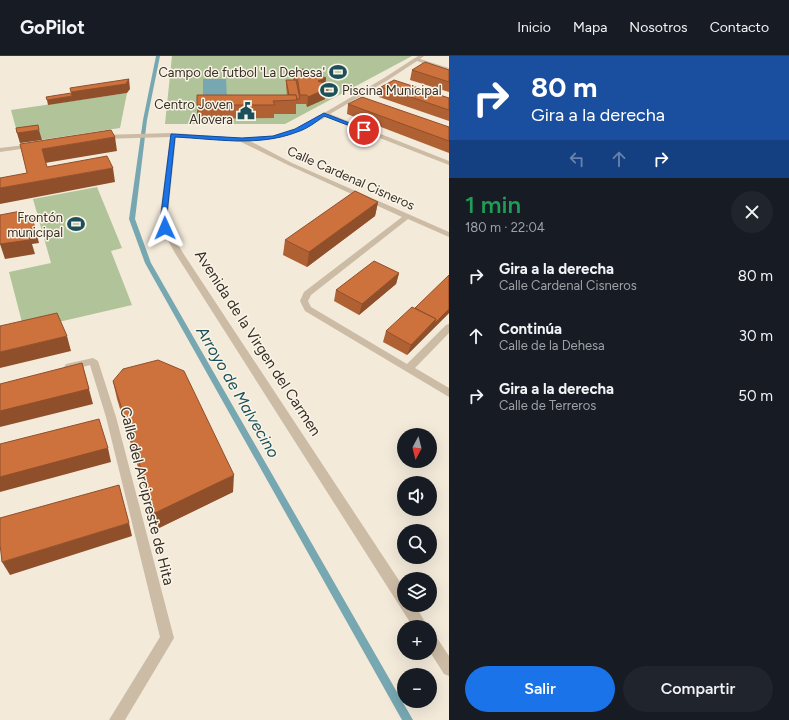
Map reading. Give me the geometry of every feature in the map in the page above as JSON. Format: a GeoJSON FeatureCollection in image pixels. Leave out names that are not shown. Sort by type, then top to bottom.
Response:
{"type":"FeatureCollection","features":[{"type":"Feature","properties":{"kind":"street"},"geometry":{"type":"LineString","coordinates":[[242,140],[274,138],[297,131],[419,58],[449,70]]}},
{"type":"Feature","properties":{"kind":"street"},"geometry":{"type":"LineString","coordinates":[[386,79],[392,81]]}},
{"type":"Feature","properties":{"kind":"street"},"geometry":{"type":"LineString","coordinates":[[324,114],[449,163]]}},
{"type":"Feature","properties":{"kind":"street"},"geometry":{"type":"LineString","coordinates":[[91,138],[125,135],[173,135]]}},
{"type":"Feature","properties":{"kind":"street","name":"Calle Cardenal Cisneros"},"geometry":{"type":"LineString","coordinates":[[173,135],[242,140],[290,164],[449,235]]}},
{"type":"Feature","properties":{"kind":"street","name":"Avenida de la Virgen del Carmen"},"geometry":{"type":"LineString","coordinates":[[173,135],[164,214],[165,228],[178,253],[397,589]]}},
{"type":"Feature","properties":{"kind":"street"},"geometry":{"type":"LineString","coordinates":[[0,150],[38,146]]}},
{"type":"Feature","properties":{"kind":"street"},"geometry":{"type":"LineString","coordinates":[[407,216],[307,294],[304,301],[308,309],[449,393]]}},
{"type":"Feature","properties":{"kind":"street"},"geometry":{"type":"LineString","coordinates":[[408,369],[449,327]]}},
{"type":"Feature","properties":{"kind":"street","name":"Calle del Arcipreste de Hita"},"geometry":{"type":"LineString","coordinates":[[58,370],[93,361],[111,417],[167,638],[116,720]]}},
{"type":"Feature","properties":{"kind":"street"},"geometry":{"type":"LineString","coordinates":[[437,650],[448,665]]}},
{"type":"Feature","properties":{"kind":"green space"},"geometry":{"type":"Polygon","coordinates":[[[172,56],[412,56],[285,124],[165,124],[172,56]]]}},
{"type":"Feature","properties":{"kind":"green space"},"geometry":{"type":"Polygon","coordinates":[[[127,93],[120,128],[20,143],[11,110],[127,93]]]}},
{"type":"Feature","properties":{"kind":"green space"},"geometry":{"type":"Polygon","coordinates":[[[97,187],[122,248],[111,251],[132,305],[24,330],[9,272],[51,263],[33,199],[97,187]]]}},
{"type":"Feature","properties":{"kind":"water"},"geometry":{"type":"Polygon","coordinates":[[[203,79],[226,79],[227,98],[203,98],[203,79]]]}},
{"type":"Feature","properties":{"kind":"building"},"geometry":{"type":"Polygon","coordinates":[[[425,62],[449,70],[449,82],[412,70],[425,62]]]}},
{"type":"Feature","properties":{"kind":"building"},"geometry":{"type":"Polygon","coordinates":[[[303,69],[326,78],[318,81],[329,85],[323,88],[326,89],[308,97],[307,95],[300,95],[297,76],[293,74],[303,69]]]}},
{"type":"Feature","properties":{"kind":"building"},"geometry":{"type":"Polygon","coordinates":[[[129,79],[126,84],[71,92],[70,88],[129,79]]]}},
{"type":"Feature","properties":{"kind":"building"},"geometry":{"type":"Polygon","coordinates":[[[286,80],[296,80],[300,99],[297,99],[296,95],[289,95],[286,80]]]}},
{"type":"Feature","properties":{"kind":"building"},"geometry":{"type":"Polygon","coordinates":[[[394,80],[449,98],[449,110],[381,87],[394,80]]]}},
{"type":"Feature","properties":{"kind":"building"},"geometry":{"type":"Polygon","coordinates":[[[71,93],[72,96],[47,100],[46,97],[71,93]]]}},
{"type":"Feature","properties":{"kind":"building"},"geometry":{"type":"Polygon","coordinates":[[[197,95],[296,95],[297,100],[273,101],[275,105],[197,105],[197,95]]]}},
{"type":"Feature","properties":{"kind":"building"},"geometry":{"type":"Polygon","coordinates":[[[362,97],[449,127],[449,141],[348,104],[362,97]]]}},
{"type":"Feature","properties":{"kind":"building"},"geometry":{"type":"Polygon","coordinates":[[[38,125],[39,130],[17,133],[16,128],[38,125]]]}},
{"type":"Feature","properties":{"kind":"building"},"geometry":{"type":"Polygon","coordinates":[[[111,130],[115,137],[42,149],[47,167],[107,156],[113,168],[0,188],[0,178],[27,173],[20,144],[111,130]]]}},
{"type":"Feature","properties":{"kind":"building"},"geometry":{"type":"Polygon","coordinates":[[[355,191],[378,202],[309,252],[285,240],[355,191]]]}},
{"type":"Feature","properties":{"kind":"building"},"geometry":{"type":"Polygon","coordinates":[[[21,211],[24,219],[32,218],[35,228],[27,230],[30,240],[0,244],[0,215],[21,211]]]}},
{"type":"Feature","properties":{"kind":"building"},"geometry":{"type":"Polygon","coordinates":[[[374,261],[399,273],[362,304],[336,290],[374,261]]]}},
{"type":"Feature","properties":{"kind":"building"},"geometry":{"type":"Polygon","coordinates":[[[449,275],[449,309],[434,324],[436,319],[415,308],[449,275]]]}},
{"type":"Feature","properties":{"kind":"building"},"geometry":{"type":"Polygon","coordinates":[[[412,307],[436,319],[411,345],[386,331],[412,307]]]}},
{"type":"Feature","properties":{"kind":"building"},"geometry":{"type":"Polygon","coordinates":[[[57,313],[67,336],[0,352],[0,326],[57,313]]]}},
{"type":"Feature","properties":{"kind":"building"},"geometry":{"type":"Polygon","coordinates":[[[158,360],[184,371],[234,475],[155,513],[113,381],[123,369],[158,360]]]}},
{"type":"Feature","properties":{"kind":"building"},"geometry":{"type":"Polygon","coordinates":[[[82,363],[89,389],[0,411],[0,384],[82,363]]]}},
{"type":"Feature","properties":{"kind":"building"},"geometry":{"type":"Polygon","coordinates":[[[99,419],[108,448],[0,477],[0,444],[99,419]]]}},
{"type":"Feature","properties":{"kind":"building"},"geometry":{"type":"Polygon","coordinates":[[[119,485],[129,523],[2,562],[0,518],[119,485]]]}},
{"type":"Feature","properties":{"kind":"waterway","name":"Arroyo de Malvecino"},"geometry":{"type":"LineString","coordinates":[[158,56],[145,120],[132,219],[148,263],[408,720]]}},
{"type":"Feature","properties":{"kind":"place","name":"Campo de futbol 'La Dehesa'"},"geometry":{"type":"Point","coordinates":[338,72]}},
{"type":"Feature","properties":{"kind":"place","name":"Piscina Municipal"},"geometry":{"type":"Point","coordinates":[329,90]}},
{"type":"Feature","properties":{"kind":"place","name":"Centro Joven Alovera"},"geometry":{"type":"Point","coordinates":[246,111]}},
{"type":"Feature","properties":{"kind":"place","name":"Frontón municipal"},"geometry":{"type":"Point","coordinates":[76,224]}},
{"type":"Feature","properties":{"kind":"route"},"geometry":{"type":"LineString","coordinates":[[165,228],[164,214],[173,135],[242,140],[274,138],[297,131],[324,114],[364,130]]}}]}
